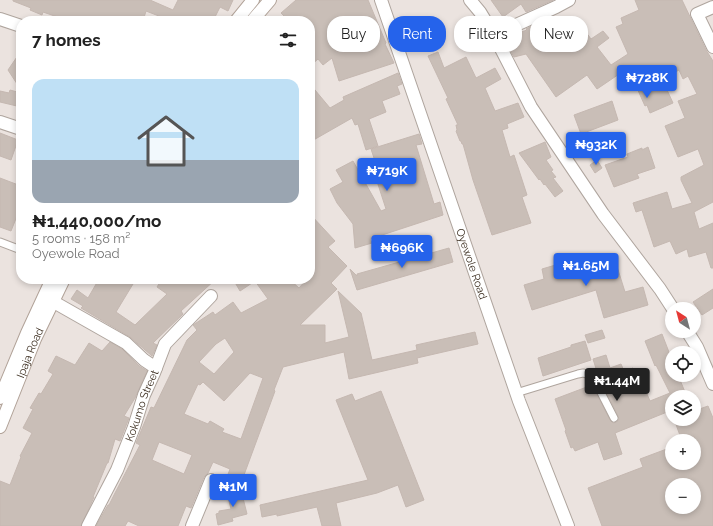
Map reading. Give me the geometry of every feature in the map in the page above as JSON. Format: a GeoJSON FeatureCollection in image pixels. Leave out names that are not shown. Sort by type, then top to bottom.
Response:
{"type":"FeatureCollection","features":[{"type":"Feature","properties":{"kind":"street"},"geometry":{"type":"LineString","coordinates":[[240,16],[252,0]]}},
{"type":"Feature","properties":{"kind":"street"},"geometry":{"type":"LineString","coordinates":[[256,16],[270,0]]}},
{"type":"Feature","properties":{"kind":"street","name":"Oyewole Road"},"geometry":{"type":"LineString","coordinates":[[381,0],[516,393],[568,526]]}},
{"type":"Feature","properties":{"kind":"street"},"geometry":{"type":"LineString","coordinates":[[470,0],[482,16]]}},
{"type":"Feature","properties":{"kind":"street"},"geometry":{"type":"LineString","coordinates":[[522,23],[556,8],[570,0]]}},
{"type":"Feature","properties":{"kind":"street"},"geometry":{"type":"LineString","coordinates":[[713,7],[697,14],[713,47]]}},
{"type":"Feature","properties":{"kind":"street"},"geometry":{"type":"LineString","coordinates":[[0,19],[16,24]]}},
{"type":"Feature","properties":{"kind":"street"},"geometry":{"type":"LineString","coordinates":[[503,52],[530,106],[604,214],[668,302]]}},
{"type":"Feature","properties":{"kind":"street"},"geometry":{"type":"LineString","coordinates":[[0,122],[16,127]]}},
{"type":"Feature","properties":{"kind":"street","name":"Ipaja Road"},"geometry":{"type":"LineString","coordinates":[[0,427],[2,399],[24,340],[50,284]]}},
{"type":"Feature","properties":{"kind":"street","name":"Ipaja Road"},"geometry":{"type":"LineString","coordinates":[[2,399],[61,284]]}},
{"type":"Feature","properties":{"kind":"street","name":"Kokumo Street"},"geometry":{"type":"LineString","coordinates":[[88,526],[117,470],[144,395],[165,344],[211,296]]}},
{"type":"Feature","properties":{"kind":"street"},"geometry":{"type":"LineString","coordinates":[[52,301],[126,343],[144,360],[156,368]]}},
{"type":"Feature","properties":{"kind":"street"},"geometry":{"type":"LineString","coordinates":[[691,338],[697,347],[713,384]]}},
{"type":"Feature","properties":{"kind":"street"},"geometry":{"type":"LineString","coordinates":[[192,526],[211,480]]}},
{"type":"Feature","properties":{"kind":"lane"},"geometry":{"type":"LineString","coordinates":[[0,242],[16,247]]}},
{"type":"Feature","properties":{"kind":"lane"},"geometry":{"type":"LineString","coordinates":[[516,393],[578,374],[592,375],[614,418]]}},
{"type":"Feature","properties":{"kind":"building"},"geometry":{"type":"Polygon","coordinates":[[[150,0],[173,10],[178,0],[233,0],[228,11],[220,7],[216,16],[159,16],[146,11],[144,16],[55,16],[43,12],[42,15],[30,10],[31,8],[13,1],[150,0]]]}},
{"type":"Feature","properties":{"kind":"building"},"geometry":{"type":"Polygon","coordinates":[[[296,0],[368,0],[375,16],[327,16],[327,52],[380,52],[380,29],[388,52],[394,63],[339,81],[332,58],[323,65],[318,59],[315,62],[315,16],[284,16],[281,13],[296,0]]]}},
{"type":"Feature","properties":{"kind":"building"},"geometry":{"type":"Polygon","coordinates":[[[491,0],[553,0],[526,12],[521,4],[502,16],[491,0]]]}},
{"type":"Feature","properties":{"kind":"building"},"geometry":{"type":"Polygon","coordinates":[[[635,0],[682,0],[706,50],[713,61],[713,202],[694,212],[699,229],[713,223],[713,268],[711,268],[706,252],[689,257],[687,249],[676,254],[670,241],[654,247],[642,210],[636,212],[633,203],[667,192],[672,209],[692,203],[681,177],[704,165],[698,149],[678,157],[665,126],[685,118],[678,101],[697,94],[688,76],[683,79],[679,70],[662,79],[673,103],[650,113],[647,105],[645,106],[628,68],[597,89],[587,75],[556,97],[526,54],[514,57],[511,52],[522,52],[522,32],[530,27],[530,52],[588,52],[588,35],[591,39],[603,31],[609,38],[597,47],[611,65],[628,54],[616,27],[623,24],[621,18],[639,10],[635,0]]]}},
{"type":"Feature","properties":{"kind":"building"},"geometry":{"type":"Polygon","coordinates":[[[438,52],[444,68],[466,57],[476,78],[495,68],[501,79],[485,88],[495,111],[518,103],[524,117],[507,124],[508,128],[502,130],[510,157],[514,155],[527,195],[522,197],[531,223],[492,235],[473,180],[463,144],[460,141],[456,131],[456,125],[458,125],[446,99],[448,98],[428,56],[438,52]]]}},
{"type":"Feature","properties":{"kind":"building"},"geometry":{"type":"Polygon","coordinates":[[[16,58],[16,82],[8,70],[16,58]]]}},
{"type":"Feature","properties":{"kind":"building"},"geometry":{"type":"Polygon","coordinates":[[[398,73],[402,84],[397,86],[400,94],[382,101],[386,112],[369,119],[378,146],[366,150],[358,124],[355,125],[352,118],[315,139],[315,90],[330,108],[344,100],[343,97],[398,73]]]}},
{"type":"Feature","properties":{"kind":"building"},"geometry":{"type":"Polygon","coordinates":[[[10,90],[16,92],[16,106],[0,102],[0,91],[9,93],[10,90]]]}},
{"type":"Feature","properties":{"kind":"building"},"geometry":{"type":"Polygon","coordinates":[[[612,101],[618,120],[581,134],[574,115],[612,101]]]}},
{"type":"Feature","properties":{"kind":"building"},"geometry":{"type":"Polygon","coordinates":[[[0,133],[16,139],[16,146],[11,160],[0,156],[0,133]]]}},
{"type":"Feature","properties":{"kind":"building"},"geometry":{"type":"Polygon","coordinates":[[[419,134],[422,144],[416,145],[434,204],[440,202],[443,215],[370,239],[372,243],[355,248],[353,224],[337,203],[330,189],[343,182],[336,170],[353,161],[381,211],[386,209],[374,172],[378,170],[371,149],[419,134]]]}},
{"type":"Feature","properties":{"kind":"building"},"geometry":{"type":"Polygon","coordinates":[[[545,142],[551,157],[546,160],[553,170],[551,171],[556,177],[553,178],[563,191],[555,197],[545,184],[544,185],[540,179],[539,180],[519,153],[545,142]]]}},
{"type":"Feature","properties":{"kind":"building"},"geometry":{"type":"Polygon","coordinates":[[[648,147],[655,168],[637,174],[639,178],[614,187],[605,165],[628,157],[627,154],[648,147]]]}},
{"type":"Feature","properties":{"kind":"building"},"geometry":{"type":"Polygon","coordinates":[[[597,160],[602,168],[595,173],[590,165],[597,160]]]}},
{"type":"Feature","properties":{"kind":"building"},"geometry":{"type":"Polygon","coordinates":[[[0,178],[16,184],[16,218],[11,231],[0,227],[0,178]]]}},
{"type":"Feature","properties":{"kind":"building"},"geometry":{"type":"Polygon","coordinates":[[[315,219],[335,241],[328,247],[347,266],[331,283],[337,289],[300,325],[325,325],[325,343],[349,337],[338,291],[361,313],[372,360],[417,350],[416,345],[475,332],[478,344],[417,358],[418,363],[349,379],[344,352],[283,367],[241,483],[227,477],[230,469],[213,462],[208,473],[204,477],[191,508],[186,506],[178,526],[139,526],[128,521],[125,526],[96,526],[109,505],[140,445],[136,443],[151,407],[154,408],[187,340],[197,330],[193,325],[213,312],[215,315],[233,302],[241,313],[268,299],[257,284],[295,284],[299,288],[303,284],[315,284],[315,219]],[[225,338],[216,344],[199,362],[214,374],[234,352],[225,338]],[[250,373],[224,401],[203,382],[200,385],[198,384],[184,414],[208,424],[210,421],[224,429],[222,432],[241,439],[263,378],[250,373]],[[159,442],[152,460],[184,474],[192,455],[159,442]]]}},
{"type":"Feature","properties":{"kind":"building"},"geometry":{"type":"Polygon","coordinates":[[[449,248],[453,262],[357,290],[350,269],[357,276],[357,274],[449,248]]]}},
{"type":"Feature","properties":{"kind":"building"},"geometry":{"type":"Polygon","coordinates":[[[614,257],[625,292],[643,287],[648,305],[604,318],[596,290],[532,310],[524,285],[544,279],[542,269],[569,261],[571,270],[614,257]]]}},
{"type":"Feature","properties":{"kind":"building"},"geometry":{"type":"Polygon","coordinates":[[[96,284],[133,284],[116,312],[135,325],[167,294],[157,287],[159,284],[211,284],[181,311],[183,314],[153,343],[157,345],[152,356],[130,337],[81,308],[83,306],[71,299],[77,290],[88,298],[96,284]]]}},
{"type":"Feature","properties":{"kind":"building"},"geometry":{"type":"Polygon","coordinates":[[[236,284],[250,284],[240,291],[236,284]]]}},
{"type":"Feature","properties":{"kind":"building"},"geometry":{"type":"Polygon","coordinates":[[[713,289],[713,308],[702,315],[701,302],[693,302],[713,289]]]}},
{"type":"Feature","properties":{"kind":"building"},"geometry":{"type":"Polygon","coordinates":[[[602,330],[605,338],[588,343],[585,335],[602,330]]]}},
{"type":"Feature","properties":{"kind":"building"},"geometry":{"type":"Polygon","coordinates":[[[662,334],[667,346],[665,346],[665,382],[681,382],[684,390],[668,390],[656,365],[655,366],[645,341],[662,334]]]}},
{"type":"Feature","properties":{"kind":"building"},"geometry":{"type":"Polygon","coordinates":[[[585,341],[591,360],[543,376],[538,358],[585,341]]]}},
{"type":"Feature","properties":{"kind":"building"},"geometry":{"type":"Polygon","coordinates":[[[110,342],[122,349],[139,366],[147,371],[135,398],[124,416],[129,418],[120,441],[115,439],[108,463],[81,526],[0,526],[0,481],[10,485],[21,457],[20,456],[32,433],[23,428],[33,409],[30,408],[39,393],[41,394],[53,374],[48,371],[56,356],[75,365],[89,343],[102,351],[110,342]]]}},
{"type":"Feature","properties":{"kind":"building"},"geometry":{"type":"Polygon","coordinates":[[[606,355],[610,368],[621,364],[624,371],[633,368],[650,401],[665,395],[665,413],[615,433],[622,454],[604,460],[598,442],[575,451],[573,447],[571,448],[555,399],[592,385],[610,420],[613,423],[617,422],[619,419],[618,416],[599,378],[593,359],[606,355]]]}},
{"type":"Feature","properties":{"kind":"building"},"geometry":{"type":"Polygon","coordinates":[[[381,391],[424,500],[406,507],[398,485],[377,493],[336,503],[341,526],[322,526],[317,507],[277,516],[277,514],[262,517],[260,505],[368,480],[336,400],[352,394],[355,401],[381,391]]]}},
{"type":"Feature","properties":{"kind":"building"},"geometry":{"type":"Polygon","coordinates":[[[708,406],[713,418],[713,526],[602,526],[588,488],[643,467],[640,459],[665,450],[665,470],[701,470],[701,434],[679,434],[677,426],[701,426],[701,408],[708,406]]]}},
{"type":"Feature","properties":{"kind":"building"},"geometry":{"type":"Polygon","coordinates":[[[241,490],[247,514],[232,518],[233,521],[218,525],[216,514],[219,513],[219,511],[231,509],[227,493],[241,490]]]}}]}
